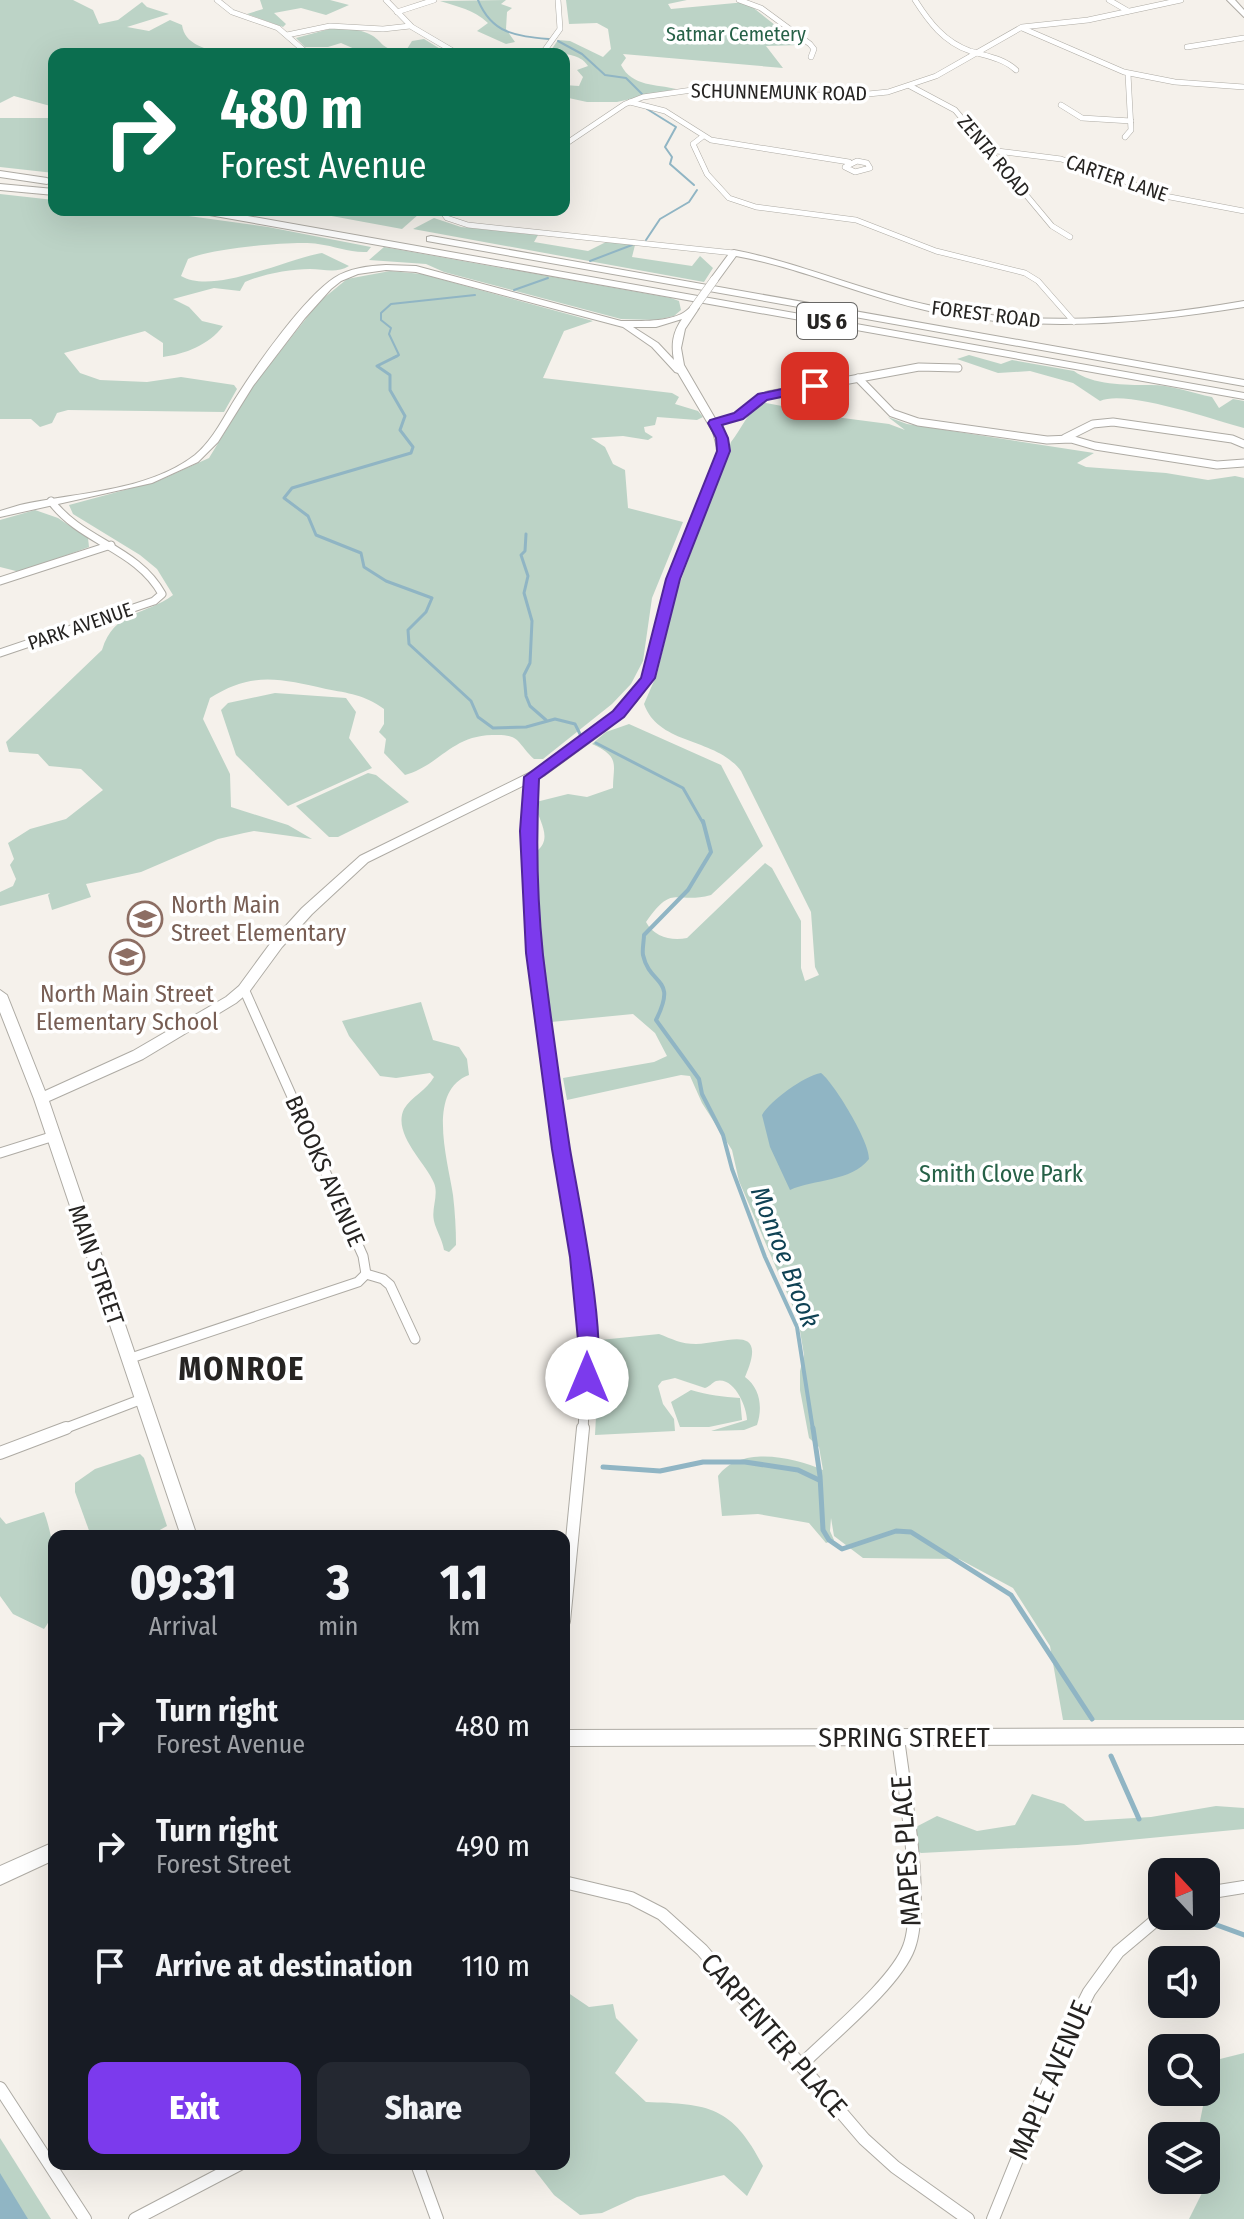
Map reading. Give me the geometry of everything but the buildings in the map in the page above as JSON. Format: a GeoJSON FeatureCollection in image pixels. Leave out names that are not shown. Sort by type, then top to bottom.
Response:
{"type":"FeatureCollection","features":[{"type":"Feature","properties":{"kind":"highway"},"geometry":{"type":"LineString","coordinates":[[0,175],[48,181]]}},
{"type":"Feature","properties":{"kind":"highway"},"geometry":{"type":"LineString","coordinates":[[0,188],[48,192]]}},
{"type":"Feature","properties":{"kind":"highway","name":"US 6"},"geometry":{"type":"LineString","coordinates":[[232,216],[1244,396]]}},
{"type":"Feature","properties":{"kind":"highway","name":"US 6"},"geometry":{"type":"LineString","coordinates":[[420,237],[1244,383]]}},
{"type":"Feature","properties":{"kind":"street"},"geometry":{"type":"LineString","coordinates":[[217,0],[232,12],[268,23],[301,48]]}},
{"type":"Feature","properties":{"kind":"street"},"geometry":{"type":"LineString","coordinates":[[386,0],[410,26],[448,48]]}},
{"type":"Feature","properties":{"kind":"street"},"geometry":{"type":"LineString","coordinates":[[397,12],[434,0]]}},
{"type":"Feature","properties":{"kind":"street"},"geometry":{"type":"LineString","coordinates":[[546,48],[561,27],[558,0]]}},
{"type":"Feature","properties":{"kind":"street"},"geometry":{"type":"LineString","coordinates":[[739,0],[761,8],[810,44],[814,49],[811,57]]}},
{"type":"Feature","properties":{"kind":"street"},"geometry":{"type":"LineString","coordinates":[[915,0],[949,42],[976,54],[1010,63],[1016,70]]}},
{"type":"Feature","properties":{"kind":"street"},"geometry":{"type":"LineString","coordinates":[[1109,0],[1128,11]]}},
{"type":"Feature","properties":{"kind":"street","name":"SCHUNNEMUNK ROAD"},"geometry":{"type":"LineString","coordinates":[[570,141],[630,102],[658,94],[692,90],[848,96],[910,86],[976,54],[1022,27],[1088,20],[1181,0]]}},
{"type":"Feature","properties":{"kind":"street"},"geometry":{"type":"LineString","coordinates":[[1231,0],[1243,12]]}},
{"type":"Feature","properties":{"kind":"street"},"geometry":{"type":"LineString","coordinates":[[287,35],[330,26],[383,29],[410,26]]}},
{"type":"Feature","properties":{"kind":"street"},"geometry":{"type":"LineString","coordinates":[[1022,27],[1128,74],[1168,82],[1244,87]]}},
{"type":"Feature","properties":{"kind":"street"},"geometry":{"type":"LineString","coordinates":[[1187,47],[1244,38]]}},
{"type":"Feature","properties":{"kind":"street"},"geometry":{"type":"LineString","coordinates":[[1125,137],[1131,130],[1128,74]]}},
{"type":"Feature","properties":{"kind":"street","name":"ZENTA ROAD"},"geometry":{"type":"LineString","coordinates":[[910,86],[955,110],[1052,226],[1070,237]]}},
{"type":"Feature","properties":{"kind":"street"},"geometry":{"type":"LineString","coordinates":[[630,102],[665,111],[702,137],[849,162]]}},
{"type":"Feature","properties":{"kind":"street"},"geometry":{"type":"LineString","coordinates":[[1061,105],[1082,118],[1131,121]]}},
{"type":"Feature","properties":{"kind":"street"},"geometry":{"type":"LineString","coordinates":[[702,137],[693,144],[694,154],[708,170],[715,187],[730,198],[753,205],[844,217],[936,251],[1025,273],[1038,281],[1074,322]]}},
{"type":"Feature","properties":{"kind":"street","name":"CARTER LANE"},"geometry":{"type":"LineString","coordinates":[[989,150],[1061,159],[1170,197],[1244,211]]}},
{"type":"Feature","properties":{"kind":"street"},"geometry":{"type":"LineString","coordinates":[[446,216],[468,225],[734,253]]}},
{"type":"Feature","properties":{"kind":"street"},"geometry":{"type":"LineString","coordinates":[[681,373],[677,351],[692,311],[734,253]]}},
{"type":"Feature","properties":{"kind":"street","name":"FOREST ROAD"},"geometry":{"type":"LineString","coordinates":[[734,253],[929,308],[997,318],[1074,322],[1158,318],[1244,304]]}},
{"type":"Feature","properties":{"kind":"street"},"geometry":{"type":"LineString","coordinates":[[0,514],[123,487],[164,474],[194,460],[208,448],[249,384],[324,292],[335,281],[350,274],[378,268],[416,269],[621,324],[656,324],[692,311]]}},
{"type":"Feature","properties":{"kind":"street"},"geometry":{"type":"LineString","coordinates":[[41,1099],[148,1049],[200,1020],[244,989],[277,944],[307,911],[364,859],[532,777],[619,714],[648,678],[673,579],[723,451],[722,438],[714,423],[681,373],[655,345],[621,324]]}},
{"type":"Feature","properties":{"kind":"street"},"geometry":{"type":"LineString","coordinates":[[714,423],[739,416],[763,397],[928,366],[958,368]]}},
{"type":"Feature","properties":{"kind":"street"},"geometry":{"type":"LineString","coordinates":[[858,378],[888,410],[911,420],[1047,440],[1062,439],[1217,465],[1244,463]]}},
{"type":"Feature","properties":{"kind":"street"},"geometry":{"type":"LineString","coordinates":[[1062,439],[1093,424],[1119,422],[1232,439],[1244,444]]}},
{"type":"Feature","properties":{"kind":"street"},"geometry":{"type":"LineString","coordinates":[[51,501],[62,514],[111,545]]}},
{"type":"Feature","properties":{"kind":"street"},"geometry":{"type":"LineString","coordinates":[[0,581],[111,545]]}},
{"type":"Feature","properties":{"kind":"street","name":"PARK AVENUE"},"geometry":{"type":"LineString","coordinates":[[0,653],[159,598],[162,594],[148,573],[111,545]]}},
{"type":"Feature","properties":{"kind":"street"},"geometry":{"type":"LineString","coordinates":[[532,777],[528,831],[535,953],[588,1340],[583,1435],[570,1562]]}},
{"type":"Feature","properties":{"kind":"street","name":"BROOKS AVENUE"},"geometry":{"type":"LineString","coordinates":[[244,989],[363,1256],[366,1274],[383,1279],[390,1285],[415,1339]]}},
{"type":"Feature","properties":{"kind":"street","name":"MAIN STREET"},"geometry":{"type":"LineString","coordinates":[[0,995],[54,1136],[187,1530]]}},
{"type":"Feature","properties":{"kind":"street"},"geometry":{"type":"LineString","coordinates":[[0,1153],[54,1136]]}},
{"type":"Feature","properties":{"kind":"street"},"geometry":{"type":"LineString","coordinates":[[128,1359],[358,1282],[366,1274]]}},
{"type":"Feature","properties":{"kind":"street"},"geometry":{"type":"LineString","coordinates":[[0,1453],[142,1399]]}},
{"type":"Feature","properties":{"kind":"street","name":"SPRING STREET"},"geometry":{"type":"LineString","coordinates":[[570,1738],[1244,1736]]}},
{"type":"Feature","properties":{"kind":"street","name":"MAPES PLACE"},"geometry":{"type":"LineString","coordinates":[[801,2065],[894,1970],[912,1940],[914,1903],[898,1738]]}},
{"type":"Feature","properties":{"kind":"street"},"geometry":{"type":"LineString","coordinates":[[0,1876],[48,1854]]}},
{"type":"Feature","properties":{"kind":"street","name":"CARPENTER PLACE"},"geometry":{"type":"LineString","coordinates":[[570,1883],[631,1898],[662,1914],[702,1950],[864,2139],[895,2167],[968,2219]]}},
{"type":"Feature","properties":{"kind":"street"},"geometry":{"type":"LineString","coordinates":[[1220,1891],[1244,1887]]}},
{"type":"Feature","properties":{"kind":"street","name":"MAPLE AVENUE"},"geometry":{"type":"LineString","coordinates":[[993,2219],[1068,2028],[1096,1976],[1117,1952],[1148,1925]]}},
{"type":"Feature","properties":{"kind":"street"},"geometry":{"type":"LineString","coordinates":[[0,2088],[48,2162]]}},
{"type":"Feature","properties":{"kind":"street"},"geometry":{"type":"LineString","coordinates":[[53,2170],[85,2219]]}},
{"type":"Feature","properties":{"kind":"street"},"geometry":{"type":"LineString","coordinates":[[135,2219],[229,2170]]}},
{"type":"Feature","properties":{"kind":"street"},"geometry":{"type":"LineString","coordinates":[[419,2170],[437,2219]]}},
{"type":"Feature","properties":{"kind":"green space"},"geometry":{"type":"Polygon","coordinates":[[[0,0],[73,0],[93,10],[99,24],[118,20],[142,2],[147,7],[169,14],[127,27],[149,31],[170,20],[182,25],[187,37],[205,48],[48,48],[48,105],[14,96],[0,103],[0,0]]]}},
{"type":"Feature","properties":{"kind":"green space"},"geometry":{"type":"Polygon","coordinates":[[[260,0],[330,0],[349,5],[326,15],[301,8],[274,13],[286,24],[283,27],[247,14],[263,9],[260,0]]]}},
{"type":"Feature","properties":{"kind":"green space"},"geometry":{"type":"Polygon","coordinates":[[[506,0],[501,4],[512,8],[507,12],[506,29],[515,42],[506,44],[477,31],[488,23],[477,14],[440,1],[506,0]]]}},
{"type":"Feature","properties":{"kind":"green space","name":"Satmar Cemetery"},"geometry":{"type":"Polygon","coordinates":[[[566,0],[687,0],[668,4],[671,9],[746,2],[800,45],[766,46],[783,68],[623,54],[626,58],[621,65],[638,81],[676,89],[617,102],[587,102],[570,98],[570,85],[579,86],[583,77],[577,70],[588,66],[570,55],[570,48],[552,48],[558,40],[570,41],[603,57],[611,49],[608,29],[597,23],[569,24],[566,0]]]}},
{"type":"Feature","properties":{"kind":"green space"},"geometry":{"type":"Polygon","coordinates":[[[333,28],[354,29],[373,36],[387,48],[352,48],[341,43],[328,47],[305,47],[296,38],[333,28]]]}},
{"type":"Feature","properties":{"kind":"green space"},"geometry":{"type":"Polygon","coordinates":[[[424,39],[439,48],[408,48],[412,41],[424,39]]]}},
{"type":"Feature","properties":{"kind":"green space"},"geometry":{"type":"Polygon","coordinates":[[[0,118],[48,118],[48,172],[0,167],[0,118]]]}},
{"type":"Feature","properties":{"kind":"green space"},"geometry":{"type":"Polygon","coordinates":[[[0,194],[48,199],[48,216],[188,216],[268,227],[371,247],[367,252],[361,252],[307,243],[273,244],[198,255],[188,259],[181,276],[195,281],[230,279],[322,253],[349,266],[335,270],[277,272],[245,282],[240,291],[214,288],[173,299],[189,307],[202,321],[223,326],[204,343],[180,354],[163,357],[163,343],[145,331],[64,353],[80,373],[100,380],[147,382],[181,377],[234,385],[237,389],[224,412],[68,410],[57,413],[52,423],[40,427],[31,419],[0,419],[0,194]]]}},
{"type":"Feature","properties":{"kind":"green space"},"geometry":{"type":"Polygon","coordinates":[[[332,216],[417,216],[402,229],[332,216]]]}},
{"type":"Feature","properties":{"kind":"green space"},"geometry":{"type":"Polygon","coordinates":[[[434,218],[461,227],[538,235],[534,242],[588,251],[606,242],[635,245],[632,257],[692,266],[700,256],[713,268],[704,282],[413,229],[434,218]]]}},
{"type":"Feature","properties":{"kind":"green space"},"geometry":{"type":"Polygon","coordinates":[[[384,247],[671,298],[679,301],[681,310],[674,316],[656,320],[621,319],[444,272],[426,264],[369,260],[384,247]]]}},
{"type":"Feature","properties":{"kind":"green space"},"geometry":{"type":"Polygon","coordinates":[[[390,271],[422,274],[593,321],[564,331],[543,378],[672,393],[679,397],[675,404],[698,411],[703,417],[697,420],[657,417],[655,425],[644,427],[645,432],[653,437],[648,440],[623,436],[591,438],[605,447],[613,464],[625,470],[628,508],[683,522],[652,598],[643,661],[631,684],[612,704],[543,759],[534,759],[511,737],[478,737],[456,745],[428,765],[405,775],[384,753],[386,739],[379,732],[384,724],[384,709],[377,704],[356,695],[280,680],[253,681],[225,689],[210,698],[203,719],[230,774],[231,807],[288,825],[312,839],[254,831],[244,833],[218,839],[141,872],[86,884],[91,897],[52,910],[50,893],[0,906],[0,892],[13,886],[16,879],[10,865],[14,859],[8,843],[30,829],[66,819],[103,790],[81,769],[49,766],[38,754],[9,752],[6,742],[102,650],[114,627],[173,595],[157,569],[140,555],[73,514],[69,505],[158,481],[209,458],[253,386],[319,302],[347,279],[390,271]]]}},
{"type":"Feature","properties":{"kind":"green space"},"geometry":{"type":"Polygon","coordinates":[[[969,355],[1001,364],[1012,360],[1074,371],[1090,379],[1110,383],[1172,387],[1212,397],[1219,408],[1233,399],[1244,401],[1244,428],[1149,402],[1112,398],[1100,401],[1073,383],[1030,371],[998,373],[957,359],[969,355]]]}},
{"type":"Feature","properties":{"kind":"green space","name":"Smith Clove Park"},"geometry":{"type":"Polygon","coordinates":[[[829,389],[836,394],[812,402],[820,415],[889,424],[905,430],[888,417],[907,424],[1094,453],[1077,463],[1086,467],[1166,473],[1208,480],[1235,476],[1244,478],[1244,1720],[1063,1720],[1050,1646],[1013,1588],[959,1559],[863,1558],[834,1536],[831,1518],[830,1531],[834,1540],[826,1543],[809,1523],[758,1514],[722,1516],[718,1476],[740,1460],[768,1456],[823,1470],[819,1447],[809,1438],[800,1390],[804,1355],[798,1319],[739,1181],[732,1150],[702,1103],[690,1076],[681,1075],[567,1100],[563,1078],[654,1062],[667,1056],[655,1033],[633,1014],[551,1022],[536,904],[537,851],[544,841],[544,829],[535,805],[536,802],[568,794],[587,797],[613,788],[613,762],[608,753],[592,744],[606,732],[629,724],[721,765],[763,846],[711,895],[675,897],[663,902],[646,922],[649,927],[664,937],[687,938],[765,863],[772,868],[801,921],[801,968],[805,981],[819,975],[815,967],[811,912],[741,771],[717,752],[662,727],[651,718],[644,704],[657,674],[677,591],[731,442],[760,402],[782,406],[793,397],[829,389]]]}},
{"type":"Feature","properties":{"kind":"green space"},"geometry":{"type":"Polygon","coordinates":[[[35,510],[58,518],[88,538],[89,547],[20,572],[0,567],[0,520],[35,510]]]}},
{"type":"Feature","properties":{"kind":"green space"},"geometry":{"type":"Polygon","coordinates":[[[275,693],[346,698],[356,712],[349,738],[372,768],[288,806],[236,755],[221,710],[228,703],[275,693]]]}},
{"type":"Feature","properties":{"kind":"green space"},"geometry":{"type":"Polygon","coordinates":[[[368,773],[376,775],[409,802],[338,837],[329,837],[296,806],[368,773]]]}},
{"type":"Feature","properties":{"kind":"green space"},"geometry":{"type":"Polygon","coordinates":[[[421,1002],[433,1040],[459,1047],[467,1059],[469,1075],[456,1083],[444,1111],[443,1128],[456,1233],[456,1245],[449,1252],[444,1250],[434,1221],[434,1183],[402,1128],[404,1109],[434,1077],[430,1073],[396,1078],[380,1076],[349,1036],[342,1021],[421,1002]]]}},
{"type":"Feature","properties":{"kind":"green space"},"geometry":{"type":"Polygon","coordinates":[[[659,1334],[691,1344],[731,1340],[748,1342],[752,1348],[751,1360],[745,1377],[759,1398],[757,1425],[744,1430],[711,1431],[747,1420],[745,1408],[734,1388],[722,1381],[705,1388],[675,1378],[662,1381],[658,1386],[663,1404],[674,1419],[675,1431],[595,1435],[600,1340],[659,1334]]]}},
{"type":"Feature","properties":{"kind":"green space"},"geometry":{"type":"Polygon","coordinates":[[[691,1390],[740,1398],[742,1420],[709,1427],[680,1427],[671,1402],[691,1390]]]}},
{"type":"Feature","properties":{"kind":"green space"},"geometry":{"type":"Polygon","coordinates":[[[140,1454],[167,1526],[160,1530],[89,1530],[75,1492],[75,1483],[95,1469],[140,1454]]]}},
{"type":"Feature","properties":{"kind":"green space"},"geometry":{"type":"Polygon","coordinates":[[[44,1512],[49,1530],[48,1622],[44,1629],[13,1614],[0,1596],[0,1517],[6,1524],[44,1512]]]}},
{"type":"Feature","properties":{"kind":"green space"},"geometry":{"type":"Polygon","coordinates":[[[1032,1794],[1064,1804],[1085,1821],[1151,1817],[1216,1806],[1244,1808],[1244,1829],[1077,1845],[921,1853],[914,1849],[912,1829],[937,1816],[977,1831],[1015,1825],[1032,1794]]]}},
{"type":"Feature","properties":{"kind":"green space"},"geometry":{"type":"Polygon","coordinates":[[[570,1994],[589,2007],[613,2004],[616,2018],[638,2040],[615,2073],[646,2102],[686,2104],[716,2112],[740,2131],[763,2166],[747,2196],[724,2175],[637,2197],[602,2213],[580,2215],[554,2195],[535,2170],[570,2170],[570,1994]]]}},
{"type":"Feature","properties":{"kind":"green space"},"geometry":{"type":"Polygon","coordinates":[[[1244,2053],[1244,2219],[1189,2219],[1202,2194],[1220,2194],[1220,2122],[1200,2122],[1203,2106],[1220,2106],[1220,2059],[1244,2053]]]}},
{"type":"Feature","properties":{"kind":"green space"},"geometry":{"type":"Polygon","coordinates":[[[0,2138],[51,2219],[0,2219],[0,2138]]]}},
{"type":"Feature","properties":{"kind":"water"},"geometry":{"type":"Polygon","coordinates":[[[821,1073],[850,1113],[864,1140],[869,1159],[842,1176],[790,1190],[770,1147],[762,1115],[788,1090],[821,1073]]]}},
{"type":"Feature","properties":{"kind":"water"},"geometry":{"type":"Polygon","coordinates":[[[0,2173],[28,2219],[0,2219],[0,2173]]]}},
{"type":"Feature","properties":{"kind":"waterway","name":"Monroe Brook"},"geometry":{"type":"LineString","coordinates":[[478,0],[490,20],[506,31],[549,39]]}},
{"type":"Feature","properties":{"kind":"waterway","name":"Monroe Brook"},"geometry":{"type":"LineString","coordinates":[[558,41],[582,54],[605,75],[626,78],[643,95]]}},
{"type":"Feature","properties":{"kind":"waterway","name":"Monroe Brook"},"geometry":{"type":"LineString","coordinates":[[647,109],[676,127],[665,147],[672,157],[670,164],[694,185]]}},
{"type":"Feature","properties":{"kind":"waterway","name":"Monroe Brook"},"geometry":{"type":"LineString","coordinates":[[646,240],[660,219],[689,202],[697,190]]}},
{"type":"Feature","properties":{"kind":"waterway","name":"Monroe Brook"},"geometry":{"type":"LineString","coordinates":[[590,261],[632,245]]}},
{"type":"Feature","properties":{"kind":"waterway","name":"Monroe Brook"},"geometry":{"type":"LineString","coordinates":[[514,290],[548,278]]}},
{"type":"Feature","properties":{"kind":"waterway","name":"Monroe Brook"},"geometry":{"type":"LineString","coordinates":[[475,295],[391,304],[381,313],[381,320],[391,328],[389,334],[399,355],[377,366],[390,375],[390,390],[405,416],[400,430],[413,447],[411,453],[292,488],[284,498],[308,516],[316,535],[361,553],[364,567],[386,581],[432,598],[426,612],[408,630],[409,644],[471,701],[478,717],[493,728],[526,727],[555,719],[575,724],[580,734]]}},
{"type":"Feature","properties":{"kind":"waterway"},"geometry":{"type":"LineString","coordinates":[[526,534],[525,551],[521,555],[528,576],[524,593],[532,621],[530,663],[524,675],[526,696],[530,706],[546,720]]}},
{"type":"Feature","properties":{"kind":"waterway","name":"Monroe Brook"},"geometry":{"type":"LineString","coordinates":[[596,743],[683,788],[703,823]]}},
{"type":"Feature","properties":{"kind":"waterway","name":"Monroe Brook"},"geometry":{"type":"LineString","coordinates":[[703,821],[711,852],[688,890],[644,935],[643,955],[646,965],[663,989],[662,1006],[656,1020],[699,1079],[702,1094],[723,1135],[732,1169],[765,1257],[797,1327],[813,1430]]}},
{"type":"Feature","properties":{"kind":"waterway","name":"Monroe Brook"},"geometry":{"type":"LineString","coordinates":[[813,1428],[823,1530],[829,1540],[842,1549],[896,1531],[911,1532],[1011,1595],[1092,1719]]}},
{"type":"Feature","properties":{"kind":"waterway"},"geometry":{"type":"LineString","coordinates":[[603,1467],[660,1471],[703,1462],[745,1462],[798,1470],[819,1480]]}},
{"type":"Feature","properties":{"kind":"waterway","name":"Monroe Brook"},"geometry":{"type":"LineString","coordinates":[[1111,1756],[1139,1819]]}},
{"type":"Feature","properties":{"kind":"waterway","name":"Monroe Brook"},"geometry":{"type":"LineString","coordinates":[[1220,1926],[1244,1935]]}},
{"type":"Feature","properties":{"kind":"place","name":"North Main Street Elementary"},"geometry":{"type":"Point","coordinates":[145,919]}},
{"type":"Feature","properties":{"kind":"place","name":"North Main Street Elementary School"},"geometry":{"type":"Point","coordinates":[127,957]}},
{"type":"Feature","properties":{"kind":"district","name":"MONROE"},"geometry":{"type":"Point","coordinates":[242,1369]}},
{"type":"Feature","properties":{"kind":"route"},"geometry":{"type":"LineString","coordinates":[[587,1378],[588,1340],[579,1257],[535,953],[528,831],[532,777],[619,714],[648,678],[673,579],[723,451],[722,438],[714,423],[739,416],[763,397],[815,386]]}}]}
